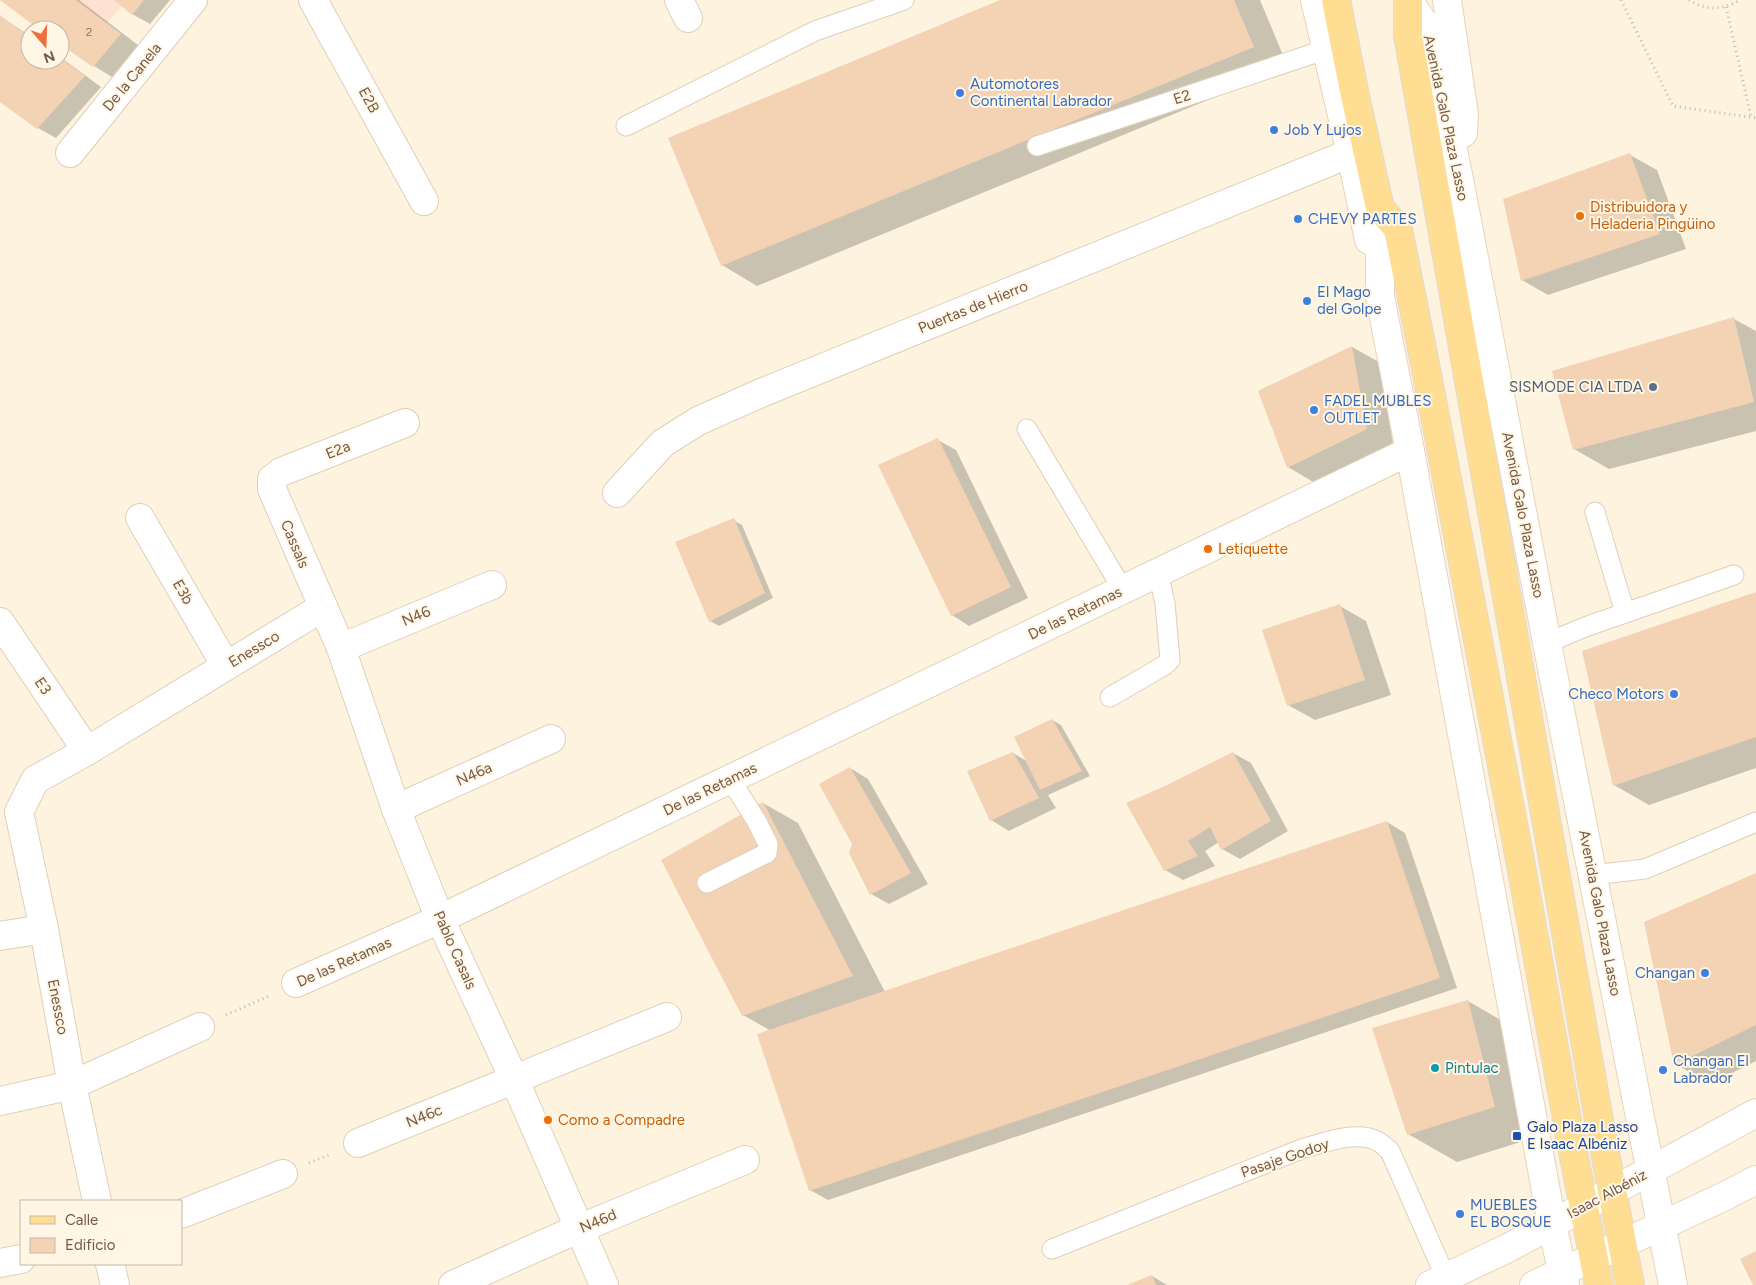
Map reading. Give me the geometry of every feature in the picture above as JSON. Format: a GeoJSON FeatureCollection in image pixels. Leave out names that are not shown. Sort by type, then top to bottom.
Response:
{"type":"FeatureCollection","features":[{"type":"Feature","properties":{"kind":"main road"},"geometry":{"type":"LineString","coordinates":[[1336,0],[1380,208],[1398,228],[1600,1285]]}},
{"type":"Feature","properties":{"kind":"main road","name":"Avenida Galo Plaza Lasso"},"geometry":{"type":"LineString","coordinates":[[1408,0],[1409,45],[1630,1285]]}},
{"type":"Feature","properties":{"kind":"street","name":"De la Canela"},"geometry":{"type":"LineString","coordinates":[[70,153],[193,0]]}},
{"type":"Feature","properties":{"kind":"street","name":"E2B"},"geometry":{"type":"LineString","coordinates":[[313,0],[424,201]]}},
{"type":"Feature","properties":{"kind":"street"},"geometry":{"type":"LineString","coordinates":[[1315,0],[1351,153],[1380,297],[1552,1224],[1564,1278]]}},
{"type":"Feature","properties":{"kind":"street","name":"Avenida Galo Plaza Lasso"},"geometry":{"type":"LineString","coordinates":[[1408,0],[1428,28],[1460,184],[1592,875],[1673,1285]]}},
{"type":"Feature","properties":{"kind":"street"},"geometry":{"type":"LineString","coordinates":[[1447,0],[1464,114],[1460,184]]}},
{"type":"Feature","properties":{"kind":"street","name":"Puertas de Hierro"},"geometry":{"type":"LineString","coordinates":[[617,493],[663,443],[698,421],[761,393],[1351,153]]}},
{"type":"Feature","properties":{"kind":"street"},"geometry":{"type":"LineString","coordinates":[[1380,208],[1380,297]]}},
{"type":"Feature","properties":{"kind":"street","name":"E2a"},"geometry":{"type":"LineString","coordinates":[[272,479],[281,472],[405,423]]}},
{"type":"Feature","properties":{"kind":"street","name":"De las Retamas"},"geometry":{"type":"LineString","coordinates":[[296,983],[440,919],[1410,451]]}},
{"type":"Feature","properties":{"kind":"street","name":"Cassals"},"geometry":{"type":"LineString","coordinates":[[272,479],[272,489],[323,607]]}},
{"type":"Feature","properties":{"kind":"street","name":"E3b"},"geometry":{"type":"LineString","coordinates":[[140,518],[226,666]]}},
{"type":"Feature","properties":{"kind":"street","name":"N46"},"geometry":{"type":"LineString","coordinates":[[340,648],[492,585]]}},
{"type":"Feature","properties":{"kind":"street","name":"Pablo Casals"},"geometry":{"type":"LineString","coordinates":[[323,607],[340,648],[396,809],[440,919],[514,1079],[604,1285]]}},
{"type":"Feature","properties":{"kind":"street","name":"Enessco"},"geometry":{"type":"LineString","coordinates":[[97,1200],[72,1085],[44,929],[9,815],[35,780],[87,751],[323,607]]}},
{"type":"Feature","properties":{"kind":"street","name":"E3"},"geometry":{"type":"LineString","coordinates":[[0,622],[87,751]]}},
{"type":"Feature","properties":{"kind":"street","name":"N46a"},"geometry":{"type":"LineString","coordinates":[[396,809],[551,739]]}},
{"type":"Feature","properties":{"kind":"street"},"geometry":{"type":"LineString","coordinates":[[0,936],[44,929]]}},
{"type":"Feature","properties":{"kind":"street","name":"N46c"},"geometry":{"type":"LineString","coordinates":[[358,1142],[667,1017]]}},
{"type":"Feature","properties":{"kind":"street"},"geometry":{"type":"LineString","coordinates":[[0,1101],[72,1085],[200,1026]]}},
{"type":"Feature","properties":{"kind":"street","name":"Isaac Albéniz"},"geometry":{"type":"LineString","coordinates":[[1438,1281],[1508,1248],[1756,1113]]}},
{"type":"Feature","properties":{"kind":"street","name":"N46d"},"geometry":{"type":"LineString","coordinates":[[453,1285],[580,1229],[745,1160]]}},
{"type":"Feature","properties":{"kind":"street"},"geometry":{"type":"LineString","coordinates":[[182,1214],[283,1174]]}},
{"type":"Feature","properties":{"kind":"street"},"geometry":{"type":"LineString","coordinates":[[1534,1285],[1564,1278],[1594,1258],[1756,1180]]}},
{"type":"Feature","properties":{"kind":"street"},"geometry":{"type":"LineString","coordinates":[[0,1263],[20,1259]]}},
{"type":"Feature","properties":{"kind":"street"},"geometry":{"type":"LineString","coordinates":[[110,1265],[115,1285]]}},
{"type":"Feature","properties":{"kind":"lane"},"geometry":{"type":"LineString","coordinates":[[626,126],[815,31],[904,0]]}},
{"type":"Feature","properties":{"kind":"lane","name":"E2"},"geometry":{"type":"LineString","coordinates":[[1037,146],[1327,49]]}},
{"type":"Feature","properties":{"kind":"lane"},"geometry":{"type":"LineString","coordinates":[[1027,429],[1123,590]]}},
{"type":"Feature","properties":{"kind":"lane"},"geometry":{"type":"LineString","coordinates":[[1595,512],[1625,613]]}},
{"type":"Feature","properties":{"kind":"lane"},"geometry":{"type":"LineString","coordinates":[[1110,697],[1165,665],[1170,660],[1165,602],[1158,573]]}},
{"type":"Feature","properties":{"kind":"lane"},"geometry":{"type":"LineString","coordinates":[[1547,642],[1734,575]]}},
{"type":"Feature","properties":{"kind":"lane"},"geometry":{"type":"LineString","coordinates":[[707,883],[767,853],[768,844],[756,820],[730,779]]}},
{"type":"Feature","properties":{"kind":"lane"},"geometry":{"type":"LineString","coordinates":[[1592,875],[1645,869],[1756,822]]}},
{"type":"Feature","properties":{"kind":"lane","name":"Pasaje Godoy"},"geometry":{"type":"LineString","coordinates":[[1052,1249],[1304,1148],[1343,1139],[1364,1138],[1378,1141],[1390,1151],[1438,1281]]}},
{"type":"Feature","properties":{"kind":"path"},"geometry":{"type":"LineString","coordinates":[[1621,0],[1672,106],[1756,118]]}},
{"type":"Feature","properties":{"kind":"path"},"geometry":{"type":"LineString","coordinates":[[1689,0],[1712,9],[1726,7],[1740,0]]}},
{"type":"Feature","properties":{"kind":"path"},"geometry":{"type":"LineString","coordinates":[[1726,7],[1751,117]]}},
{"type":"Feature","properties":{"kind":"path","name":"De las Retamas"},"geometry":{"type":"LineString","coordinates":[[200,1026],[296,983]]}},
{"type":"Feature","properties":{"kind":"path"},"geometry":{"type":"LineString","coordinates":[[283,1174],[358,1142]]}},
{"type":"Feature","properties":{"kind":"shaded area"},"geometry":{"type":"Polygon","coordinates":[[[2,0],[127,0],[81,52],[70,40],[70,20],[41,20],[2,0]]]}},
{"type":"Feature","properties":{"kind":"building"},"geometry":{"type":"Polygon","coordinates":[[[0,0],[76,0],[121,34],[93,67],[70,51],[70,20],[27,20],[0,0]]]}},
{"type":"Feature","properties":{"kind":"building"},"geometry":{"type":"Polygon","coordinates":[[[114,0],[144,0],[132,15],[114,0]]]}},
{"type":"Feature","properties":{"kind":"building","name":"Automotores Continental Labrador"},"geometry":{"type":"Polygon","coordinates":[[[1000,0],[1234,0],[1254,47],[721,266],[668,138],[1000,0]]]}},
{"type":"Feature","properties":{"kind":"building"},"geometry":{"type":"Polygon","coordinates":[[[0,16],[20,30],[20,70],[70,70],[70,65],[85,76],[37,129],[0,102],[0,16]]]}},
{"type":"Feature","properties":{"kind":"building","name":"Distribuidora y Heladeria Pingüino"},"geometry":{"type":"Polygon","coordinates":[[[1630,153],[1660,234],[1521,281],[1503,199],[1630,153]]]}},
{"type":"Feature","properties":{"kind":"building","name":"SISMODE CIA LTDA"},"geometry":{"type":"Polygon","coordinates":[[[1734,317],[1754,402],[1573,450],[1552,371],[1734,317]]]}},
{"type":"Feature","properties":{"kind":"building","name":"FADEL MUBLES OUTLET"},"geometry":{"type":"Polygon","coordinates":[[[1352,346],[1367,429],[1287,468],[1258,391],[1352,346]]]}},
{"type":"Feature","properties":{"kind":"building"},"geometry":{"type":"Polygon","coordinates":[[[938,438],[1011,587],[951,616],[878,465],[938,438]]]}},
{"type":"Feature","properties":{"kind":"building"},"geometry":{"type":"Polygon","coordinates":[[[734,518],[765,593],[709,622],[675,542],[734,518]]]}},
{"type":"Feature","properties":{"kind":"building","name":"Checo Motors"},"geometry":{"type":"Polygon","coordinates":[[[1756,592],[1756,737],[1613,786],[1582,651],[1756,592]]]}},
{"type":"Feature","properties":{"kind":"building"},"geometry":{"type":"Polygon","coordinates":[[[1340,604],[1365,680],[1287,706],[1262,630],[1340,604]]]}},
{"type":"Feature","properties":{"kind":"building"},"geometry":{"type":"Polygon","coordinates":[[[1052,719],[1082,771],[1040,790],[1014,737],[1052,719]]]}},
{"type":"Feature","properties":{"kind":"building"},"geometry":{"type":"Polygon","coordinates":[[[1013,752],[1039,798],[990,821],[967,771],[1013,752]]]}},
{"type":"Feature","properties":{"kind":"building"},"geometry":{"type":"Polygon","coordinates":[[[1233,752],[1271,821],[1221,850],[1210,827],[1188,841],[1198,856],[1164,871],[1126,803],[1233,752]]]}},
{"type":"Feature","properties":{"kind":"building"},"geometry":{"type":"Polygon","coordinates":[[[850,767],[911,873],[870,895],[849,853],[852,844],[819,784],[850,767]]]}},
{"type":"Feature","properties":{"kind":"building"},"geometry":{"type":"Polygon","coordinates":[[[763,802],[853,976],[742,1016],[661,860],[763,802]]]}},
{"type":"Feature","properties":{"kind":"building"},"geometry":{"type":"Polygon","coordinates":[[[1387,821],[1440,978],[809,1191],[757,1034],[1387,821]]]}},
{"type":"Feature","properties":{"kind":"building","name":"Changan"},"geometry":{"type":"Polygon","coordinates":[[[1756,873],[1756,1025],[1674,1065],[1644,922],[1756,873]]]}},
{"type":"Feature","properties":{"kind":"building","name":"Pintulac"},"geometry":{"type":"Polygon","coordinates":[[[1468,1000],[1495,1107],[1407,1135],[1372,1028],[1468,1000]]]}},
{"type":"Feature","properties":{"kind":"building"},"geometry":{"type":"Polygon","coordinates":[[[1756,1251],[1756,1285],[1753,1285],[1740,1259],[1756,1251]]]}},
{"type":"Feature","properties":{"kind":"building"},"geometry":{"type":"Polygon","coordinates":[[[1152,1275],[1156,1285],[1127,1285],[1152,1275]]]}},
{"type":"Feature","properties":{"kind":"place","name":"Automotores Continental Labrador"},"geometry":{"type":"Point","coordinates":[960,93]}},
{"type":"Feature","properties":{"kind":"place","name":"Job Y Lujos"},"geometry":{"type":"Point","coordinates":[1274,130]}},
{"type":"Feature","properties":{"kind":"place","name":"Distribuidora y Heladeria Pingüino"},"geometry":{"type":"Point","coordinates":[1580,216]}},
{"type":"Feature","properties":{"kind":"place","name":"CHEVY PARTES"},"geometry":{"type":"Point","coordinates":[1298,219]}},
{"type":"Feature","properties":{"kind":"place","name":"El Mago del Golpe"},"geometry":{"type":"Point","coordinates":[1307,301]}},
{"type":"Feature","properties":{"kind":"place","name":"SISMODE CIA LTDA"},"geometry":{"type":"Point","coordinates":[1653,387]}},
{"type":"Feature","properties":{"kind":"place","name":"FADEL MUBLES OUTLET"},"geometry":{"type":"Point","coordinates":[1314,410]}},
{"type":"Feature","properties":{"kind":"place","name":"Letiquette"},"geometry":{"type":"Point","coordinates":[1208,549]}},
{"type":"Feature","properties":{"kind":"place","name":"Checo Motors"},"geometry":{"type":"Point","coordinates":[1674,694]}},
{"type":"Feature","properties":{"kind":"place","name":"Changan"},"geometry":{"type":"Point","coordinates":[1705,973]}},
{"type":"Feature","properties":{"kind":"place","name":"Pintulac"},"geometry":{"type":"Point","coordinates":[1435,1068]}},
{"type":"Feature","properties":{"kind":"place","name":"Changan El Labrador"},"geometry":{"type":"Point","coordinates":[1663,1070]}},
{"type":"Feature","properties":{"kind":"place","name":"Como a Compadre"},"geometry":{"type":"Point","coordinates":[548,1120]}},
{"type":"Feature","properties":{"kind":"place","name":"Galo Plaza Lasso E Isaac Albéniz"},"geometry":{"type":"Point","coordinates":[1517,1136]}},
{"type":"Feature","properties":{"kind":"place","name":"MUEBLES EL BOSQUE"},"geometry":{"type":"Point","coordinates":[1460,1214]}}]}
